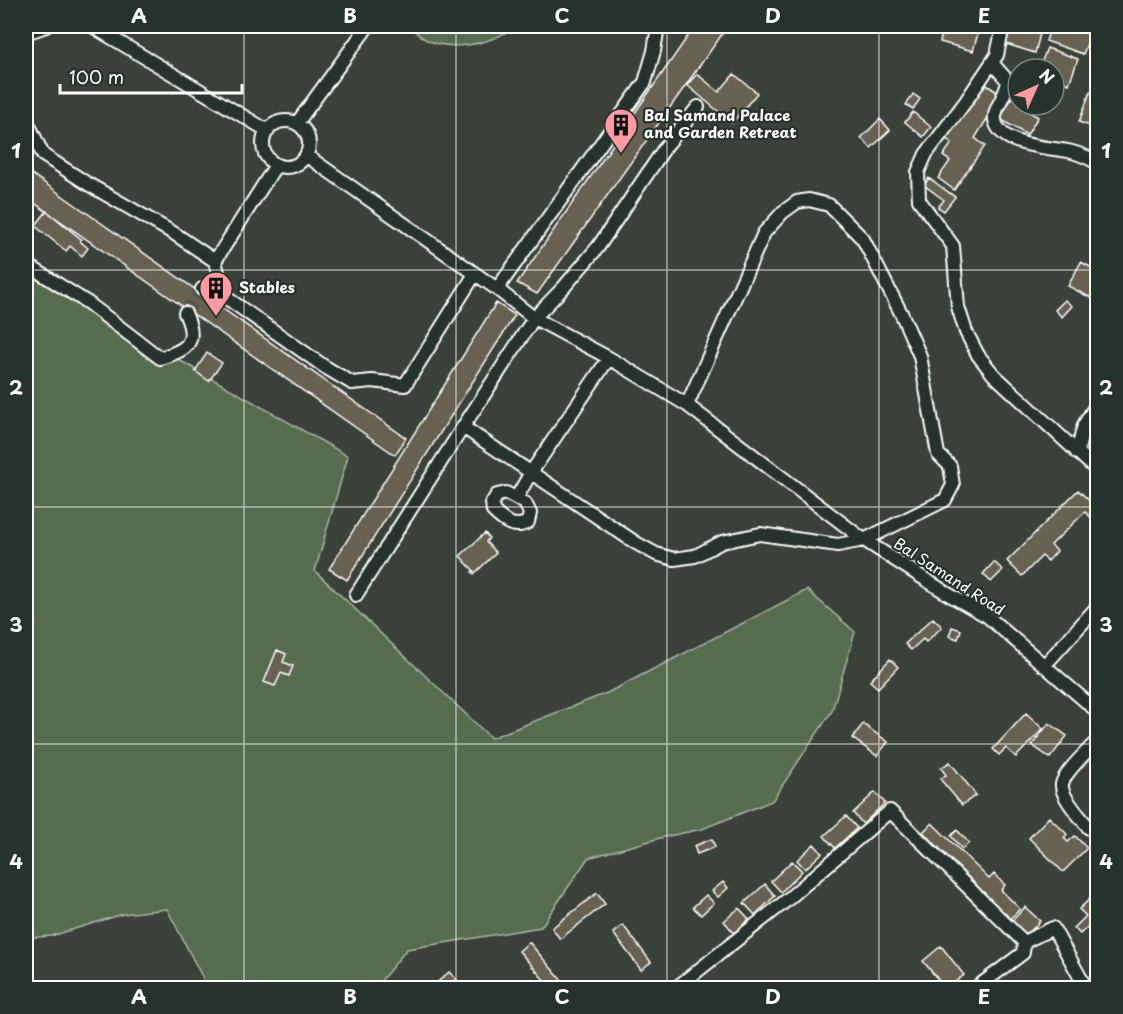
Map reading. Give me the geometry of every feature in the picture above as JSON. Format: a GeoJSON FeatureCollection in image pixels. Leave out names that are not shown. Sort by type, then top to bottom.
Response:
{"type":"FeatureCollection","features":[{"type":"Feature","properties":{"kind":"street"},"geometry":{"type":"LineString","coordinates":[[26,33],[46,26]]}},
{"type":"Feature","properties":{"kind":"street"},"geometry":{"type":"LineString","coordinates":[[92,26],[268,131]]}},
{"type":"Feature","properties":{"kind":"street"},"geometry":{"type":"LineString","coordinates":[[297,123],[368,26]]}},
{"type":"Feature","properties":{"kind":"street"},"geometry":{"type":"LineString","coordinates":[[1003,26],[997,55],[955,117],[926,154],[918,172],[919,200],[953,246],[958,307],[966,332],[978,355],[993,374],[1098,471]]}},
{"type":"Feature","properties":{"kind":"street"},"geometry":{"type":"LineString","coordinates":[[497,289],[645,82],[657,29]]}},
{"type":"Feature","properties":{"kind":"street"},"geometry":{"type":"LineString","coordinates":[[992,63],[1008,81],[1007,90],[996,112],[995,121],[1009,138],[1030,146],[1070,151],[1094,161]]}},
{"type":"Feature","properties":{"kind":"street"},"geometry":{"type":"LineString","coordinates":[[356,595],[534,318],[598,247],[666,146],[698,107]]}},
{"type":"Feature","properties":{"kind":"street"},"geometry":{"type":"LineString","coordinates":[[26,119],[43,155],[175,234],[215,261],[224,296]]}},
{"type":"Feature","properties":{"kind":"street"},"geometry":{"type":"LineString","coordinates":[[283,121],[297,123],[306,131],[309,139],[310,146],[307,156],[301,163],[292,167],[276,165],[266,156],[263,147],[268,131],[272,126],[283,121]]}},
{"type":"Feature","properties":{"kind":"street","name":"Bal Samand Road"},"geometry":{"type":"LineString","coordinates":[[307,156],[497,289],[534,318],[609,358],[687,405],[864,540],[987,616],[1098,712]]}},
{"type":"Feature","properties":{"kind":"street"},"geometry":{"type":"LineString","coordinates":[[215,261],[276,165]]}},
{"type":"Feature","properties":{"kind":"street"},"geometry":{"type":"LineString","coordinates":[[463,427],[636,543],[656,555],[674,560],[695,556],[722,542],[760,534],[838,545],[864,540],[945,500],[953,486],[950,466],[938,454],[920,356],[864,239],[830,205],[809,200],[797,202],[783,212],[764,233],[687,405]]}},
{"type":"Feature","properties":{"kind":"street"},"geometry":{"type":"LineString","coordinates":[[26,264],[88,303],[160,358],[182,352],[188,345],[191,326],[185,314]]}},
{"type":"Feature","properties":{"kind":"street"},"geometry":{"type":"LineString","coordinates":[[202,289],[224,296],[325,367],[352,383],[372,381],[405,386],[475,274]]}},
{"type":"Feature","properties":{"kind":"street"},"geometry":{"type":"LineString","coordinates":[[517,497],[530,474],[609,358]]}},
{"type":"Feature","properties":{"kind":"street"},"geometry":{"type":"LineString","coordinates":[[1077,453],[1084,425],[1098,402]]}},
{"type":"Feature","properties":{"kind":"street"},"geometry":{"type":"LineString","coordinates":[[1044,666],[1098,606]]}},
{"type":"Feature","properties":{"kind":"street"},"geometry":{"type":"LineString","coordinates":[[1089,828],[1068,801],[1062,784],[1066,775],[1098,740]]}},
{"type":"Feature","properties":{"kind":"street"},"geometry":{"type":"LineString","coordinates":[[676,988],[787,900],[890,811],[1024,942]]}},
{"type":"Feature","properties":{"kind":"street"},"geometry":{"type":"LineString","coordinates":[[1024,942],[1053,928],[1086,988]]}},
{"type":"Feature","properties":{"kind":"street"},"geometry":{"type":"LineString","coordinates":[[976,988],[1023,953],[1024,942]]}},
{"type":"Feature","properties":{"kind":"green space"},"geometry":{"type":"Polygon","coordinates":[[[411,26],[516,26],[492,39],[462,46],[432,42],[420,36],[411,26]]]}},
{"type":"Feature","properties":{"kind":"green space"},"geometry":{"type":"Polygon","coordinates":[[[26,273],[348,456],[315,571],[491,738],[607,693],[807,590],[855,632],[832,711],[772,801],[702,829],[588,858],[541,927],[407,949],[375,988],[208,988],[167,909],[123,914],[52,936],[26,938],[26,273]]]}},
{"type":"Feature","properties":{"kind":"building","name":"Bal Samand Palace and Garden Retreat"},"geometry":{"type":"Polygon","coordinates":[[[695,26],[728,26],[537,294],[517,283],[695,26]]]}},
{"type":"Feature","properties":{"kind":"building"},"geometry":{"type":"Polygon","coordinates":[[[944,26],[980,26],[973,51],[940,42],[944,26]]]}},
{"type":"Feature","properties":{"kind":"building"},"geometry":{"type":"Polygon","coordinates":[[[1009,26],[1040,34],[1035,53],[1003,43],[1009,26]]]}},
{"type":"Feature","properties":{"kind":"building"},"geometry":{"type":"Polygon","coordinates":[[[1051,26],[1094,26],[1083,54],[1046,41],[1051,26]]]}},
{"type":"Feature","properties":{"kind":"building"},"geometry":{"type":"Polygon","coordinates":[[[1047,48],[1078,59],[1069,84],[1066,83],[1066,57],[1044,57],[1047,48]]]}},
{"type":"Feature","properties":{"kind":"building"},"geometry":{"type":"Polygon","coordinates":[[[697,74],[719,92],[734,74],[757,93],[732,123],[687,85],[697,74]]]}},
{"type":"Feature","properties":{"kind":"building"},"geometry":{"type":"Polygon","coordinates":[[[985,84],[1002,95],[975,138],[985,146],[954,190],[938,178],[950,161],[943,156],[952,143],[946,139],[985,84]]]}},
{"type":"Feature","properties":{"kind":"building"},"geometry":{"type":"Polygon","coordinates":[[[1090,92],[1098,95],[1098,129],[1079,122],[1090,92]]]}},
{"type":"Feature","properties":{"kind":"building"},"geometry":{"type":"Polygon","coordinates":[[[913,94],[920,99],[913,109],[906,105],[913,94]]]}},
{"type":"Feature","properties":{"kind":"building"},"geometry":{"type":"Polygon","coordinates":[[[1006,108],[1006,117],[1038,117],[1027,135],[1000,119],[1006,108]]]}},
{"type":"Feature","properties":{"kind":"building"},"geometry":{"type":"Polygon","coordinates":[[[913,112],[931,127],[923,137],[905,122],[913,112]]]}},
{"type":"Feature","properties":{"kind":"building"},"geometry":{"type":"Polygon","coordinates":[[[880,119],[890,130],[871,148],[861,138],[880,119]]]}},
{"type":"Feature","properties":{"kind":"building","name":"Stables"},"geometry":{"type":"Polygon","coordinates":[[[26,170],[406,438],[395,455],[26,197],[26,170]]]}},
{"type":"Feature","properties":{"kind":"building"},"geometry":{"type":"Polygon","coordinates":[[[929,178],[955,197],[944,211],[938,207],[944,200],[924,185],[929,178]]]}},
{"type":"Feature","properties":{"kind":"building"},"geometry":{"type":"Polygon","coordinates":[[[47,211],[81,239],[80,241],[88,248],[82,256],[70,246],[66,251],[35,226],[47,211]]]}},
{"type":"Feature","properties":{"kind":"building"},"geometry":{"type":"Polygon","coordinates":[[[1081,262],[1098,271],[1098,286],[1091,298],[1068,286],[1081,262]]]}},
{"type":"Feature","properties":{"kind":"building"},"geometry":{"type":"Polygon","coordinates":[[[1065,300],[1072,306],[1062,317],[1055,310],[1065,300]]]}},
{"type":"Feature","properties":{"kind":"building"},"geometry":{"type":"Polygon","coordinates":[[[496,303],[515,315],[347,580],[329,569],[496,303]]]}},
{"type":"Feature","properties":{"kind":"building"},"geometry":{"type":"Polygon","coordinates":[[[207,353],[222,363],[209,381],[195,371],[207,353]]]}},
{"type":"Feature","properties":{"kind":"building"},"geometry":{"type":"Polygon","coordinates":[[[1078,490],[1092,503],[1098,499],[1098,524],[1085,512],[1051,545],[1057,551],[1048,561],[1042,556],[1022,576],[1007,561],[1078,490]]]}},
{"type":"Feature","properties":{"kind":"building"},"geometry":{"type":"Polygon","coordinates":[[[485,533],[489,538],[486,542],[496,553],[474,574],[472,572],[474,571],[460,556],[485,533]]]}},
{"type":"Feature","properties":{"kind":"building"},"geometry":{"type":"Polygon","coordinates":[[[994,562],[1003,570],[991,582],[983,574],[994,562]]]}},
{"type":"Feature","properties":{"kind":"building"},"geometry":{"type":"Polygon","coordinates":[[[933,618],[942,627],[926,642],[923,639],[911,650],[905,644],[933,618]]]}},
{"type":"Feature","properties":{"kind":"building"},"geometry":{"type":"Polygon","coordinates":[[[952,627],[961,630],[958,639],[949,636],[952,627]]]}},
{"type":"Feature","properties":{"kind":"building"},"geometry":{"type":"Polygon","coordinates":[[[277,650],[286,654],[283,662],[293,666],[289,676],[281,673],[275,686],[264,682],[277,650]]]}},
{"type":"Feature","properties":{"kind":"building"},"geometry":{"type":"Polygon","coordinates":[[[890,659],[898,667],[878,688],[870,681],[890,659]]]}},
{"type":"Feature","properties":{"kind":"building"},"geometry":{"type":"Polygon","coordinates":[[[1026,713],[1043,729],[1016,757],[1006,748],[999,755],[993,749],[1026,713]]]}},
{"type":"Feature","properties":{"kind":"building"},"geometry":{"type":"Polygon","coordinates":[[[1049,723],[1067,736],[1050,758],[1032,745],[1049,723]]]}},
{"type":"Feature","properties":{"kind":"building"},"geometry":{"type":"Polygon","coordinates":[[[863,724],[888,742],[877,756],[852,738],[863,724]]]}},
{"type":"Feature","properties":{"kind":"building"},"geometry":{"type":"Polygon","coordinates":[[[950,762],[976,795],[962,805],[940,779],[946,775],[941,768],[950,762]]]}},
{"type":"Feature","properties":{"kind":"building"},"geometry":{"type":"Polygon","coordinates":[[[875,792],[885,803],[863,824],[853,813],[875,792]]]}},
{"type":"Feature","properties":{"kind":"building"},"geometry":{"type":"Polygon","coordinates":[[[846,816],[857,828],[835,848],[824,836],[846,816]]]}},
{"type":"Feature","properties":{"kind":"building"},"geometry":{"type":"Polygon","coordinates":[[[1049,817],[1067,834],[1064,838],[1068,842],[1075,836],[1087,848],[1063,872],[1029,838],[1049,817]]]}},
{"type":"Feature","properties":{"kind":"building"},"geometry":{"type":"Polygon","coordinates":[[[932,823],[989,879],[994,874],[1005,885],[1001,890],[1020,909],[1010,919],[923,832],[932,823]]]}},
{"type":"Feature","properties":{"kind":"building"},"geometry":{"type":"Polygon","coordinates":[[[957,830],[969,843],[962,849],[951,836],[957,830]]]}},
{"type":"Feature","properties":{"kind":"building"},"geometry":{"type":"Polygon","coordinates":[[[712,839],[715,847],[697,854],[694,846],[712,839]]]}},
{"type":"Feature","properties":{"kind":"building"},"geometry":{"type":"Polygon","coordinates":[[[814,844],[822,853],[805,869],[797,860],[814,844]]]}},
{"type":"Feature","properties":{"kind":"building"},"geometry":{"type":"Polygon","coordinates":[[[792,861],[802,871],[781,892],[771,881],[792,861]]]}},
{"type":"Feature","properties":{"kind":"building"},"geometry":{"type":"Polygon","coordinates":[[[723,882],[728,888],[718,897],[712,891],[723,882]]]}},
{"type":"Feature","properties":{"kind":"building"},"geometry":{"type":"Polygon","coordinates":[[[765,884],[775,896],[755,915],[744,903],[765,884]]]}},
{"type":"Feature","properties":{"kind":"building"},"geometry":{"type":"Polygon","coordinates":[[[597,893],[605,904],[560,939],[552,928],[597,893]]]}},
{"type":"Feature","properties":{"kind":"building"},"geometry":{"type":"Polygon","coordinates":[[[706,895],[714,903],[701,915],[693,907],[706,895]]]}},
{"type":"Feature","properties":{"kind":"building"},"geometry":{"type":"Polygon","coordinates":[[[1094,895],[1098,899],[1098,917],[1080,934],[1074,928],[1086,916],[1079,909],[1094,895]]]}},
{"type":"Feature","properties":{"kind":"building"},"geometry":{"type":"Polygon","coordinates":[[[1025,907],[1040,921],[1026,936],[1011,922],[1025,907]]]}},
{"type":"Feature","properties":{"kind":"building"},"geometry":{"type":"Polygon","coordinates":[[[739,908],[749,919],[734,933],[724,921],[739,908]]]}},
{"type":"Feature","properties":{"kind":"building"},"geometry":{"type":"Polygon","coordinates":[[[623,925],[651,962],[641,970],[613,933],[623,925]]]}},
{"type":"Feature","properties":{"kind":"building"},"geometry":{"type":"Polygon","coordinates":[[[529,942],[568,988],[551,988],[519,951],[529,942]]]}},
{"type":"Feature","properties":{"kind":"building"},"geometry":{"type":"Polygon","coordinates":[[[941,946],[964,975],[947,988],[923,961],[941,946]]]}},
{"type":"Feature","properties":{"kind":"building"},"geometry":{"type":"Polygon","coordinates":[[[449,972],[458,981],[451,988],[431,988],[449,972]]]}},
{"type":"Feature","properties":{"kind":"tunnel"},"geometry":{"type":"LineString","coordinates":[[185,313],[202,289]]}},
{"type":"Feature","properties":{"kind":"place","name":"Bal Samand Palace and Garden Retreat"},"geometry":{"type":"Point","coordinates":[621,154]}},
{"type":"Feature","properties":{"kind":"place","name":"Stables"},"geometry":{"type":"Point","coordinates":[216,317]}}]}
